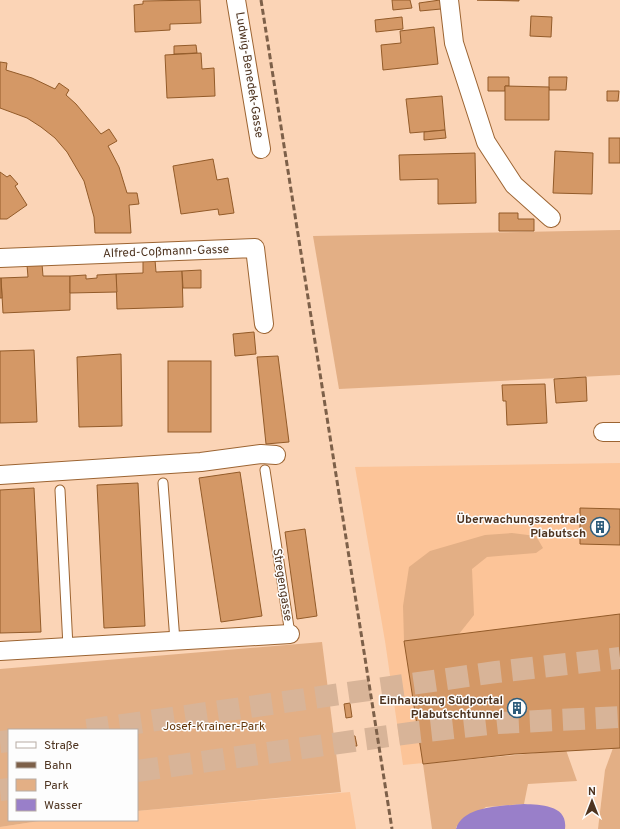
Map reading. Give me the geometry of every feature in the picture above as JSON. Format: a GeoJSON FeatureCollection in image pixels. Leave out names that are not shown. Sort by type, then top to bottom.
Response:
{"type":"FeatureCollection","features":[{"type":"Feature","properties":{"kind":"street","name":"Ludwig-Benedek-Gasse"},"geometry":{"type":"LineString","coordinates":[[236,0],[261,149]]}},
{"type":"Feature","properties":{"kind":"street"},"geometry":{"type":"LineString","coordinates":[[449,0],[454,43],[486,142],[514,185],[551,218]]}},
{"type":"Feature","properties":{"kind":"street","name":"Alfred-Coßmann-Gasse"},"geometry":{"type":"LineString","coordinates":[[0,258],[255,248],[264,324]]}},
{"type":"Feature","properties":{"kind":"street"},"geometry":{"type":"LineString","coordinates":[[0,475],[201,462],[262,454],[276,455]]}},
{"type":"Feature","properties":{"kind":"street","name":"Stregengasse"},"geometry":{"type":"LineString","coordinates":[[0,651],[290,634]]}},
{"type":"Feature","properties":{"kind":"lane","name":"Stregengasse"},"geometry":{"type":"LineString","coordinates":[[264,470],[290,634]]}},
{"type":"Feature","properties":{"kind":"lane"},"geometry":{"type":"LineString","coordinates":[[163,483],[175,641]]}},
{"type":"Feature","properties":{"kind":"lane"},"geometry":{"type":"LineString","coordinates":[[60,490],[68,647]]}},
{"type":"Feature","properties":{"kind":"shaded area"},"geometry":{"type":"Polygon","coordinates":[[[620,463],[620,748],[514,754],[403,765],[385,641],[355,467],[620,463]]]}},
{"type":"Feature","properties":{"kind":"shaded area"},"geometry":{"type":"Polygon","coordinates":[[[350,792],[356,829],[0,829],[0,827],[39,821],[138,821],[138,811],[350,792]]]}},
{"type":"Feature","properties":{"kind":"green space"},"geometry":{"type":"Polygon","coordinates":[[[620,230],[620,375],[339,389],[313,236],[620,230]]]}},
{"type":"Feature","properties":{"kind":"green space"},"geometry":{"type":"Polygon","coordinates":[[[512,533],[536,536],[543,548],[536,553],[487,557],[472,569],[474,615],[459,634],[404,641],[403,606],[409,567],[430,551],[485,535],[512,533]]]}},
{"type":"Feature","properties":{"kind":"green space","name":"Josef-Krainer-Park"},"geometry":{"type":"Polygon","coordinates":[[[322,642],[341,792],[138,811],[138,729],[8,729],[8,821],[39,821],[0,827],[0,669],[322,642]]]}},
{"type":"Feature","properties":{"kind":"green space"},"geometry":{"type":"Polygon","coordinates":[[[613,748],[620,748],[620,829],[598,829],[605,770],[613,748]]]}},
{"type":"Feature","properties":{"kind":"green space"},"geometry":{"type":"Polygon","coordinates":[[[566,750],[577,781],[528,784],[524,804],[486,807],[456,827],[456,829],[432,829],[423,764],[566,750]]]}},
{"type":"Feature","properties":{"kind":"water"},"geometry":{"type":"Polygon","coordinates":[[[524,804],[546,806],[558,811],[565,821],[565,829],[456,829],[460,821],[467,815],[476,811],[496,806],[524,804]]]}},
{"type":"Feature","properties":{"kind":"building"},"geometry":{"type":"Polygon","coordinates":[[[200,0],[201,23],[170,24],[170,30],[135,32],[134,5],[143,4],[143,1],[200,0]]]}},
{"type":"Feature","properties":{"kind":"building"},"geometry":{"type":"Polygon","coordinates":[[[392,0],[410,0],[412,8],[393,10],[392,0]]]}},
{"type":"Feature","properties":{"kind":"building"},"geometry":{"type":"Polygon","coordinates":[[[440,0],[441,9],[420,11],[419,3],[440,0]]]}},
{"type":"Feature","properties":{"kind":"building"},"geometry":{"type":"Polygon","coordinates":[[[477,0],[519,0],[519,1],[477,0]]]}},
{"type":"Feature","properties":{"kind":"building"},"geometry":{"type":"Polygon","coordinates":[[[531,16],[552,17],[551,37],[530,36],[531,16]]]}},
{"type":"Feature","properties":{"kind":"building"},"geometry":{"type":"Polygon","coordinates":[[[402,17],[403,29],[376,32],[375,20],[402,17]]]}},
{"type":"Feature","properties":{"kind":"building"},"geometry":{"type":"Polygon","coordinates":[[[434,27],[438,64],[383,70],[381,45],[401,43],[400,31],[434,27]]]}},
{"type":"Feature","properties":{"kind":"building"},"geometry":{"type":"Polygon","coordinates":[[[196,45],[197,53],[174,54],[174,46],[196,45]]]}},
{"type":"Feature","properties":{"kind":"building"},"geometry":{"type":"Polygon","coordinates":[[[201,53],[202,69],[214,68],[215,96],[167,98],[165,55],[201,53]]]}},
{"type":"Feature","properties":{"kind":"building"},"geometry":{"type":"Polygon","coordinates":[[[0,62],[7,63],[6,70],[32,78],[55,89],[59,83],[69,90],[66,95],[76,104],[101,134],[109,129],[117,141],[108,146],[119,167],[127,193],[137,193],[139,204],[129,205],[131,233],[95,233],[94,217],[84,181],[67,152],[55,138],[41,127],[27,118],[0,108],[0,62]]]}},
{"type":"Feature","properties":{"kind":"building"},"geometry":{"type":"Polygon","coordinates":[[[488,77],[509,77],[509,86],[505,86],[505,91],[488,91],[488,77]]]}},
{"type":"Feature","properties":{"kind":"building"},"geometry":{"type":"Polygon","coordinates":[[[549,77],[567,77],[566,90],[549,90],[549,77]]]}},
{"type":"Feature","properties":{"kind":"building"},"geometry":{"type":"Polygon","coordinates":[[[505,86],[549,87],[549,120],[505,120],[505,86]]]}},
{"type":"Feature","properties":{"kind":"building"},"geometry":{"type":"Polygon","coordinates":[[[607,91],[619,91],[618,101],[607,101],[607,91]]]}},
{"type":"Feature","properties":{"kind":"building"},"geometry":{"type":"Polygon","coordinates":[[[442,96],[445,130],[410,133],[406,99],[442,96]]]}},
{"type":"Feature","properties":{"kind":"building"},"geometry":{"type":"Polygon","coordinates":[[[445,130],[446,138],[424,140],[424,132],[445,130]]]}},
{"type":"Feature","properties":{"kind":"building"},"geometry":{"type":"Polygon","coordinates":[[[609,138],[620,138],[620,163],[609,163],[609,138]]]}},
{"type":"Feature","properties":{"kind":"building"},"geometry":{"type":"Polygon","coordinates":[[[555,151],[593,153],[592,194],[553,193],[555,151]]]}},
{"type":"Feature","properties":{"kind":"building"},"geometry":{"type":"Polygon","coordinates":[[[475,153],[476,203],[438,204],[438,179],[400,180],[399,155],[475,153]]]}},
{"type":"Feature","properties":{"kind":"building"},"geometry":{"type":"Polygon","coordinates":[[[213,159],[217,180],[228,178],[234,213],[219,215],[218,209],[181,214],[173,166],[213,159]]]}},
{"type":"Feature","properties":{"kind":"building"},"geometry":{"type":"Polygon","coordinates":[[[0,172],[7,177],[10,175],[18,184],[15,186],[27,205],[7,219],[0,219],[0,172]]]}},
{"type":"Feature","properties":{"kind":"building"},"geometry":{"type":"Polygon","coordinates":[[[499,213],[518,213],[518,219],[534,219],[534,231],[499,231],[499,213]]]}},
{"type":"Feature","properties":{"kind":"building"},"geometry":{"type":"Polygon","coordinates":[[[143,260],[155,260],[156,272],[182,271],[183,307],[117,309],[116,274],[143,273],[143,260]]]}},
{"type":"Feature","properties":{"kind":"building"},"geometry":{"type":"Polygon","coordinates":[[[42,264],[43,276],[70,276],[70,310],[3,313],[1,278],[28,277],[27,265],[42,264]]]}},
{"type":"Feature","properties":{"kind":"building"},"geometry":{"type":"Polygon","coordinates":[[[201,270],[201,288],[183,288],[182,271],[201,270]]]}},
{"type":"Feature","properties":{"kind":"building"},"geometry":{"type":"Polygon","coordinates":[[[116,274],[117,292],[70,293],[70,276],[86,275],[86,279],[97,278],[97,275],[116,274]]]}},
{"type":"Feature","properties":{"kind":"building"},"geometry":{"type":"Polygon","coordinates":[[[1,278],[2,298],[0,298],[1,278]]]}},
{"type":"Feature","properties":{"kind":"building"},"geometry":{"type":"Polygon","coordinates":[[[254,332],[256,354],[235,356],[233,334],[254,332]]]}},
{"type":"Feature","properties":{"kind":"building"},"geometry":{"type":"Polygon","coordinates":[[[34,350],[37,422],[0,423],[0,351],[34,350]]]}},
{"type":"Feature","properties":{"kind":"building"},"geometry":{"type":"Polygon","coordinates":[[[121,354],[122,426],[79,427],[77,357],[121,354]]]}},
{"type":"Feature","properties":{"kind":"building"},"geometry":{"type":"Polygon","coordinates":[[[278,356],[289,442],[266,444],[257,357],[278,356]]]}},
{"type":"Feature","properties":{"kind":"building"},"geometry":{"type":"Polygon","coordinates":[[[168,361],[211,361],[211,432],[168,432],[168,361]]]}},
{"type":"Feature","properties":{"kind":"building"},"geometry":{"type":"Polygon","coordinates":[[[586,377],[587,401],[556,403],[554,379],[586,377]]]}},
{"type":"Feature","properties":{"kind":"building"},"geometry":{"type":"Polygon","coordinates":[[[545,384],[547,423],[507,425],[506,401],[503,401],[502,385],[545,384]]]}},
{"type":"Feature","properties":{"kind":"building"},"geometry":{"type":"Polygon","coordinates":[[[240,472],[262,616],[221,622],[199,478],[240,472]]]}},
{"type":"Feature","properties":{"kind":"building"},"geometry":{"type":"Polygon","coordinates":[[[138,483],[145,626],[104,628],[97,485],[138,483]]]}},
{"type":"Feature","properties":{"kind":"building"},"geometry":{"type":"Polygon","coordinates":[[[34,488],[41,632],[0,633],[0,490],[34,488]]]}},
{"type":"Feature","properties":{"kind":"building","name":"Überwachungszentrale Plabutsch"},"geometry":{"type":"Polygon","coordinates":[[[580,508],[620,509],[620,545],[580,544],[580,508]]]}},
{"type":"Feature","properties":{"kind":"building"},"geometry":{"type":"Polygon","coordinates":[[[305,529],[317,616],[297,619],[285,532],[305,529]]]}},
{"type":"Feature","properties":{"kind":"building","name":"Einhausung Südportal Plabutschtunnel"},"geometry":{"type":"Polygon","coordinates":[[[620,614],[620,748],[514,754],[423,764],[404,641],[620,614]]]}},
{"type":"Feature","properties":{"kind":"building"},"geometry":{"type":"Polygon","coordinates":[[[350,703],[352,717],[346,718],[344,704],[350,703]]]}},
{"type":"Feature","properties":{"kind":"building"},"geometry":{"type":"Polygon","coordinates":[[[349,736],[355,736],[357,746],[350,746],[349,736]]]}},
{"type":"Feature","properties":{"kind":"tunnel"},"geometry":{"type":"LineString","coordinates":[[94,729],[496,672],[620,658]]}},
{"type":"Feature","properties":{"kind":"tunnel"},"geometry":{"type":"LineString","coordinates":[[138,771],[418,732],[498,723],[620,717]]}},
{"type":"Feature","properties":{"kind":"tunnel"},"geometry":{"type":"LineString","coordinates":[[0,742],[8,741]]}},
{"type":"Feature","properties":{"kind":"tunnel"},"geometry":{"type":"LineString","coordinates":[[0,790],[8,789]]}},
{"type":"Feature","properties":{"kind":"railway"},"geometry":{"type":"LineString","coordinates":[[261,0],[392,829]]}},
{"type":"Feature","properties":{"kind":"place","name":"Überwachungszentrale Plabutsch"},"geometry":{"type":"Point","coordinates":[600,527]}},
{"type":"Feature","properties":{"kind":"place","name":"Einhausung Südportal Plabutschtunnel"},"geometry":{"type":"Point","coordinates":[517,708]}}]}
